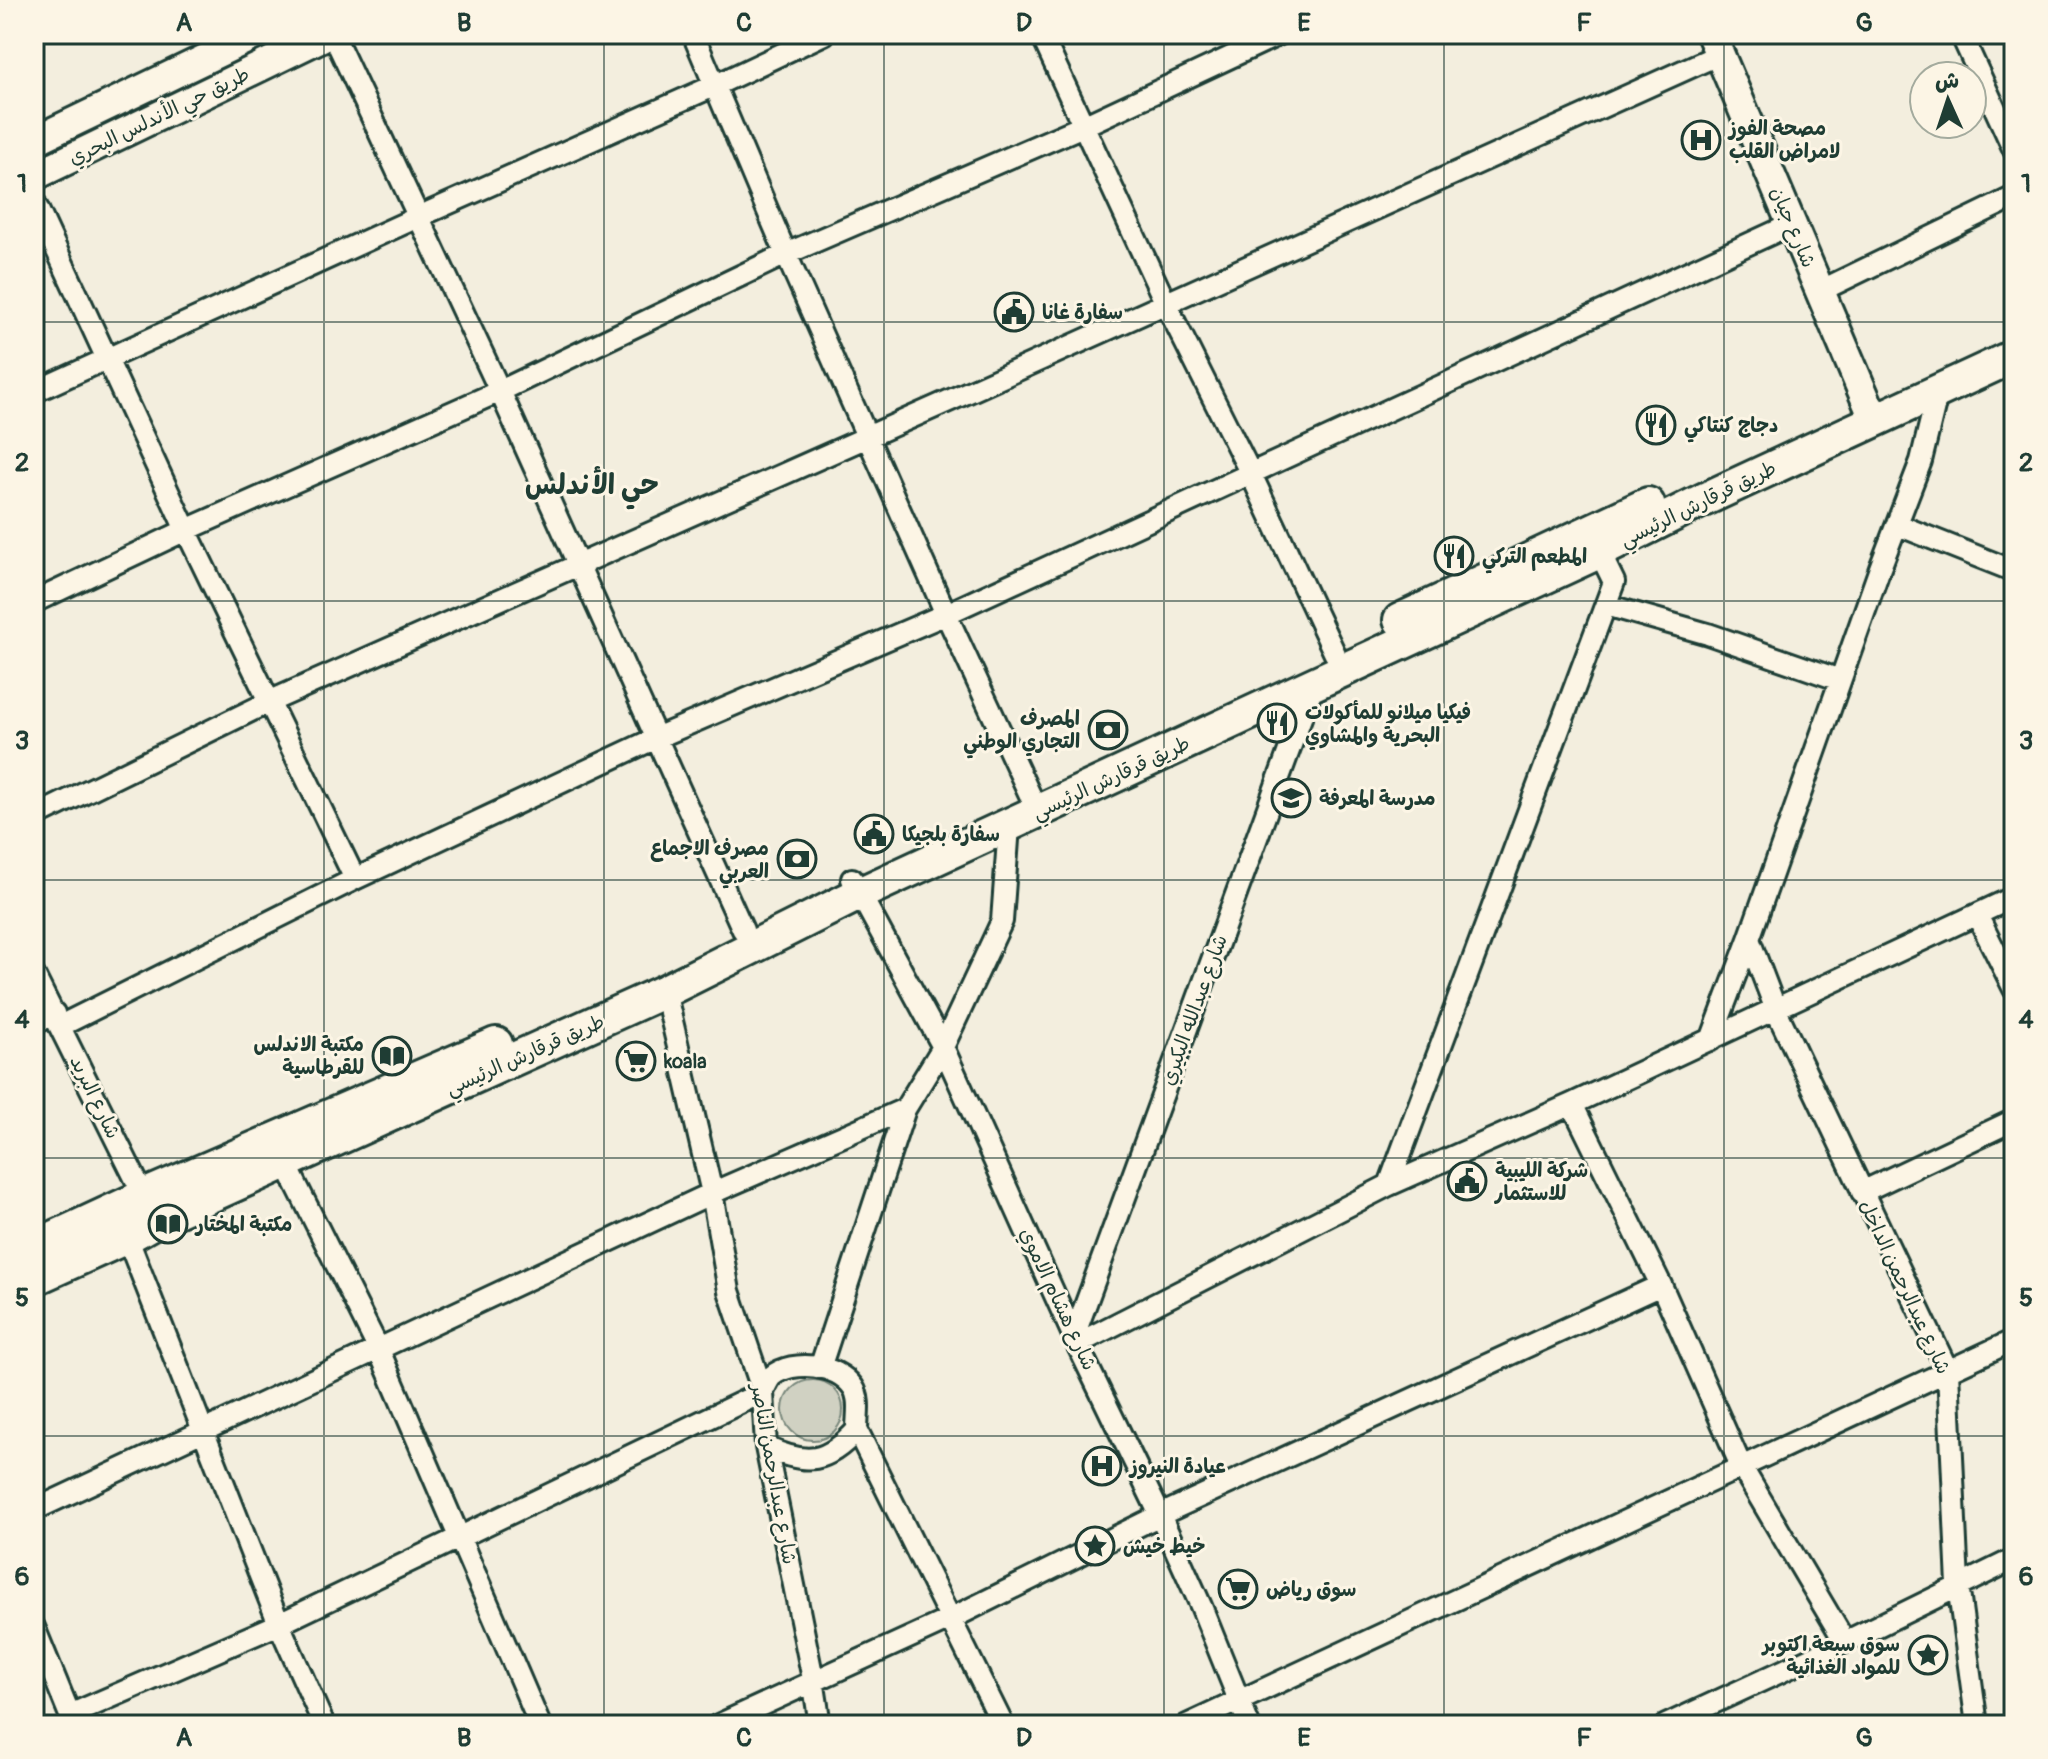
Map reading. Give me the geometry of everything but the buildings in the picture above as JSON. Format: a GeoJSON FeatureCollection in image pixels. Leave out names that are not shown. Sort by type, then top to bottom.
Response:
{"type":"FeatureCollection","features":[{"type":"Feature","properties":{"kind":"main road","name":"طريق قرقارش الرئيسي"},"geometry":{"type":"LineString","coordinates":[[34,1279],[127,1237],[151,1208],[465,1058],[743,930],[1009,826],[1313,685],[1594,541],[1871,413],[2014,336]]}},
{"type":"Feature","properties":{"kind":"main road","name":"طريق قرقارش الرئيسي"},"geometry":{"type":"LineString","coordinates":[[1871,413],[1938,391],[2014,356]]}},
{"type":"Feature","properties":{"kind":"main road","name":"طريق قرقارش الرئيسي"},"geometry":{"type":"LineString","coordinates":[[34,1247],[286,1164],[665,991],[1030,795],[1283,675],[1335,654],[1452,594],[1594,541]]}},
{"type":"Feature","properties":{"kind":"street","name":"طريق حي الأندلس البحري"},"geometry":{"type":"LineString","coordinates":[[34,141],[257,34]]}},
{"type":"Feature","properties":{"kind":"street","name":"طريق حي الأندلس البحري"},"geometry":{"type":"LineString","coordinates":[[34,176],[331,34]]}},
{"type":"Feature","properties":{"kind":"street"},"geometry":{"type":"LineString","coordinates":[[331,34],[500,391],[743,930]]}},
{"type":"Feature","properties":{"kind":"street"},"geometry":{"type":"LineString","coordinates":[[693,34],[786,254],[1030,795]]}},
{"type":"Feature","properties":{"kind":"street"},"geometry":{"type":"LineString","coordinates":[[34,392],[824,34]]}},
{"type":"Feature","properties":{"kind":"street"},"geometry":{"type":"LineString","coordinates":[[1041,34],[1166,304],[1250,472],[1335,654]]}},
{"type":"Feature","properties":{"kind":"street"},"geometry":{"type":"LineString","coordinates":[[34,602],[186,530],[500,391],[786,254],[1083,126],[1280,34]]}},
{"type":"Feature","properties":{"kind":"street"},"geometry":{"type":"LineString","coordinates":[[1961,34],[2014,150]]}},
{"type":"Feature","properties":{"kind":"street"},"geometry":{"type":"LineString","coordinates":[[34,817],[271,701],[1166,304],[1716,44]]}},
{"type":"Feature","properties":{"kind":"street","name":"شارع جيان"},"geometry":{"type":"LineString","coordinates":[[1716,44],[1871,413]]}},
{"type":"Feature","properties":{"kind":"street"},"geometry":{"type":"LineString","coordinates":[[1820,291],[2014,197]]}},
{"type":"Feature","properties":{"kind":"street"},"geometry":{"type":"LineString","coordinates":[[34,201],[186,530],[355,879]]}},
{"type":"Feature","properties":{"kind":"street"},"geometry":{"type":"LineString","coordinates":[[34,1024],[57,1020],[656,738],[946,614],[1792,224]]}},
{"type":"Feature","properties":{"kind":"street"},"geometry":{"type":"LineString","coordinates":[[1711,1040],[1921,461],[1938,391]]}},
{"type":"Feature","properties":{"kind":"street"},"geometry":{"type":"LineString","coordinates":[[1898,525],[2014,571]]}},
{"type":"Feature","properties":{"kind":"street"},"geometry":{"type":"LineString","coordinates":[[1389,1185],[1614,582],[1594,541]]}},
{"type":"Feature","properties":{"kind":"street"},"geometry":{"type":"LineString","coordinates":[[1606,605],[1708,634],[1840,680]]}},
{"type":"Feature","properties":{"kind":"street","name":"شارع عبدالله البكيري"},"geometry":{"type":"LineString","coordinates":[[1076,1340],[1313,685]]}},
{"type":"Feature","properties":{"kind":"street"},"geometry":{"type":"LineString","coordinates":[[820,1368],[905,1109],[943,1047],[1002,921],[1009,826]]}},
{"type":"Feature","properties":{"kind":"street","name":"شارع هشام الاموي"},"geometry":{"type":"LineString","coordinates":[[856,887],[943,1047],[1076,1340],[1160,1515],[1249,1725]]}},
{"type":"Feature","properties":{"kind":"street"},"geometry":{"type":"LineString","coordinates":[[1076,1340],[1389,1185],[1711,1040],[2014,897]]}},
{"type":"Feature","properties":{"kind":"street"},"geometry":{"type":"LineString","coordinates":[[1977,915],[2014,989]]}},
{"type":"Feature","properties":{"kind":"street","name":"شارع عبدالرحمن الداخل"},"geometry":{"type":"LineString","coordinates":[[1749,939],[1776,1010],[1948,1371],[1958,1585],[1977,1725]]}},
{"type":"Feature","properties":{"kind":"street","name":"شارع البريد"},"geometry":{"type":"LineString","coordinates":[[34,975],[151,1208]]}},
{"type":"Feature","properties":{"kind":"street","name":"شارع عبدالرحمن الناصر"},"geometry":{"type":"LineString","coordinates":[[665,991],[712,1193],[729,1291],[763,1392],[766,1447],[820,1725]]}},
{"type":"Feature","properties":{"kind":"street"},"geometry":{"type":"LineString","coordinates":[[1572,1104],[1661,1285],[1741,1466],[1845,1642]]}},
{"type":"Feature","properties":{"kind":"street"},"geometry":{"type":"LineString","coordinates":[[34,1510],[712,1193],[905,1109]]}},
{"type":"Feature","properties":{"kind":"street"},"geometry":{"type":"LineString","coordinates":[[1862,1192],[2014,1120]]}},
{"type":"Feature","properties":{"kind":"street"},"geometry":{"type":"LineString","coordinates":[[286,1164],[378,1348],[462,1538],[538,1724]]}},
{"type":"Feature","properties":{"kind":"street"},"geometry":{"type":"LineString","coordinates":[[127,1237],[279,1624],[324,1725]]}},
{"type":"Feature","properties":{"kind":"street"},"geometry":{"type":"LineString","coordinates":[[718,1725],[950,1619],[1160,1515],[1661,1285]]}},
{"type":"Feature","properties":{"kind":"street"},"geometry":{"type":"LineString","coordinates":[[1187,1725],[2014,1340]]}},
{"type":"Feature","properties":{"kind":"street"},"geometry":{"type":"LineString","coordinates":[[34,1627],[72,1720],[462,1538],[763,1392],[769,1378],[787,1367],[804,1366],[842,1376],[853,1387],[858,1399],[857,1430],[1003,1725]]}},
{"type":"Feature","properties":{"kind":"street"},"geometry":{"type":"LineString","coordinates":[[766,1447],[786,1456],[829,1456],[857,1430]]}},
{"type":"Feature","properties":{"kind":"street"},"geometry":{"type":"LineString","coordinates":[[1666,1725],[2014,1559]]}},
{"type":"Feature","properties":{"kind":"shaded area"},"geometry":{"type":"Polygon","coordinates":[[[813,1380],[825,1382],[834,1389],[841,1398],[841,1422],[834,1431],[825,1438],[813,1440],[801,1438],[792,1431],[785,1422],[783,1410],[785,1398],[792,1389],[801,1382],[813,1380]]]}},
{"type":"Feature","properties":{"kind":"place","name":"مصحة الفوز لامراض القلب"},"geometry":{"type":"Point","coordinates":[1701,140]}},
{"type":"Feature","properties":{"kind":"place","name":"سفارة غانا"},"geometry":{"type":"Point","coordinates":[1014,312]}},
{"type":"Feature","properties":{"kind":"place","name":"دجاج كنتاكي"},"geometry":{"type":"Point","coordinates":[1656,425]}},
{"type":"Feature","properties":{"kind":"place","name":"المطعم التركي"},"geometry":{"type":"Point","coordinates":[1454,556]}},
{"type":"Feature","properties":{"kind":"place","name":"فيكيا ميلانو للمأكولات البحرية والمشاوي"},"geometry":{"type":"Point","coordinates":[1277,723]}},
{"type":"Feature","properties":{"kind":"place","name":"المصرف التجاري الوطني"},"geometry":{"type":"Point","coordinates":[1108,730]}},
{"type":"Feature","properties":{"kind":"place","name":"مدرسة المعرفة"},"geometry":{"type":"Point","coordinates":[1291,798]}},
{"type":"Feature","properties":{"kind":"place","name":"سفارة بلجيكا"},"geometry":{"type":"Point","coordinates":[874,834]}},
{"type":"Feature","properties":{"kind":"place","name":"مصرف الاجماع العربي"},"geometry":{"type":"Point","coordinates":[797,859]}},
{"type":"Feature","properties":{"kind":"place","name":"مكتبة الاندلس للقرطاسية"},"geometry":{"type":"Point","coordinates":[392,1056]}},
{"type":"Feature","properties":{"kind":"place","name":"koala"},"geometry":{"type":"Point","coordinates":[636,1061]}},
{"type":"Feature","properties":{"kind":"place","name":"شركة الليبية للاستثمار"},"geometry":{"type":"Point","coordinates":[1467,1181]}},
{"type":"Feature","properties":{"kind":"place","name":"مكتبة المختار"},"geometry":{"type":"Point","coordinates":[168,1224]}},
{"type":"Feature","properties":{"kind":"place","name":"عيادة النيروز"},"geometry":{"type":"Point","coordinates":[1102,1466]}},
{"type":"Feature","properties":{"kind":"place","name":"خيط خيش"},"geometry":{"type":"Point","coordinates":[1095,1546]}},
{"type":"Feature","properties":{"kind":"place","name":"سوق رياض"},"geometry":{"type":"Point","coordinates":[1238,1589]}},
{"type":"Feature","properties":{"kind":"place","name":"سوق سبعة اكتوبر للمواد الغذائية"},"geometry":{"type":"Point","coordinates":[1928,1655]}},
{"type":"Feature","properties":{"kind":"district","name":"حي الأندلس"},"geometry":{"type":"Point","coordinates":[592,485]}}]}
